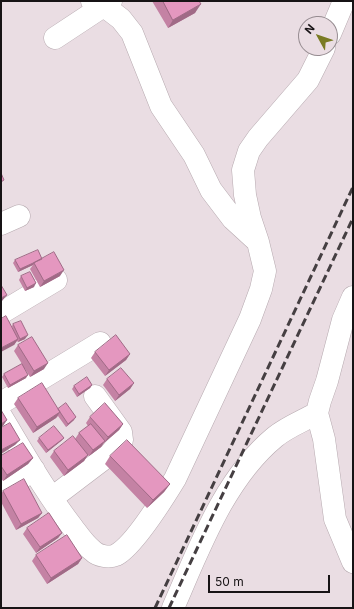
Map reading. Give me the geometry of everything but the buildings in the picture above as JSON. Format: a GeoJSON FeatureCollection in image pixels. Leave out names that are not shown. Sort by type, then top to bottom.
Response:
{"type":"FeatureCollection","features":[{"type":"Feature","properties":{"kind":"street"},"geometry":{"type":"LineString","coordinates":[[338,16],[344,1]]}},
{"type":"Feature","properties":{"kind":"street"},"geometry":{"type":"LineString","coordinates":[[55,38],[102,3],[121,19],[132,33],[161,106],[194,155],[211,190],[233,219],[258,242]]}},
{"type":"Feature","properties":{"kind":"street"},"geometry":{"type":"LineString","coordinates":[[1,416],[64,516],[89,548],[94,553],[104,556],[115,555],[126,547],[160,504],[175,479],[250,319],[261,289],[264,271],[258,242],[250,218],[245,195],[243,170],[249,151],[258,138],[308,80],[320,56]]}},
{"type":"Feature","properties":{"kind":"street"},"geometry":{"type":"LineString","coordinates":[[1,313],[56,280]]}},
{"type":"Feature","properties":{"kind":"street"},"geometry":{"type":"LineString","coordinates":[[353,297],[343,320],[317,414],[324,439],[335,519],[353,562]]}},
{"type":"Feature","properties":{"kind":"street"},"geometry":{"type":"LineString","coordinates":[[1,403],[100,343]]}},
{"type":"Feature","properties":{"kind":"street"},"geometry":{"type":"LineString","coordinates":[[52,498],[110,454],[118,447],[122,440],[121,432],[95,396]]}},
{"type":"Feature","properties":{"kind":"street"},"geometry":{"type":"LineString","coordinates":[[173,608],[208,528],[238,479],[257,454],[276,436],[317,414]]}},
{"type":"Feature","properties":{"kind":"street"},"geometry":{"type":"LineString","coordinates":[[1,490],[34,470]]}},
{"type":"Feature","properties":{"kind":"railway"},"geometry":{"type":"LineString","coordinates":[[155,608],[353,187]]}},
{"type":"Feature","properties":{"kind":"railway"},"geometry":{"type":"LineString","coordinates":[[169,608],[353,218]]}}]}
